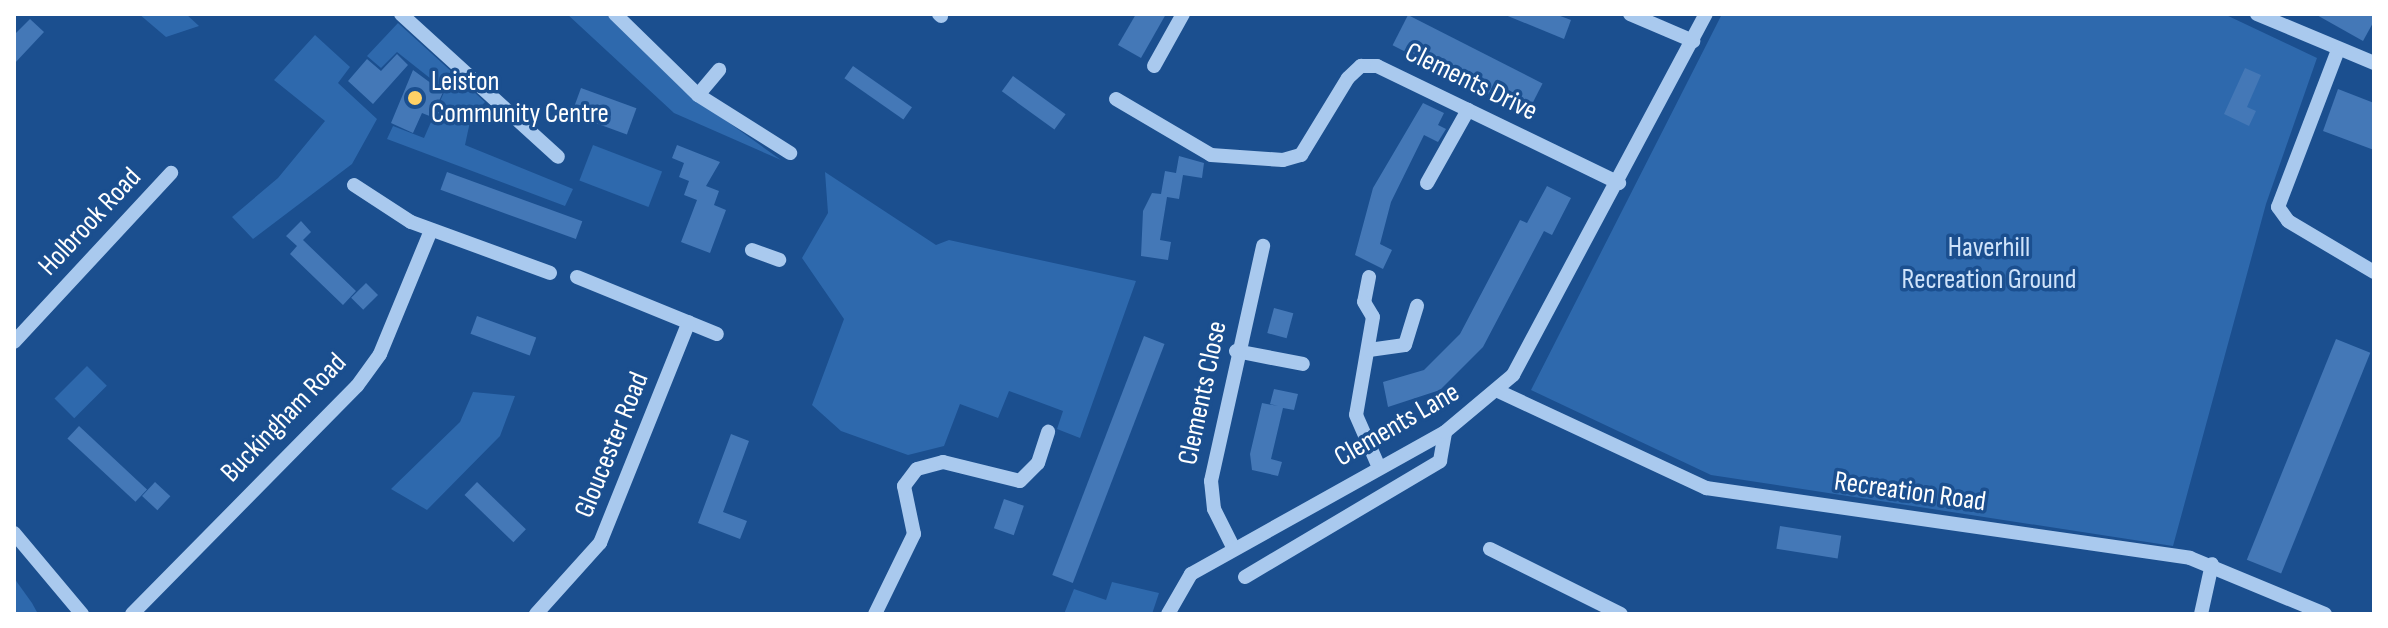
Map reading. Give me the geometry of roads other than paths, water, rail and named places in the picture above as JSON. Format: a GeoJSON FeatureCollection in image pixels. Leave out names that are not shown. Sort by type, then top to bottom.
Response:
{"type":"FeatureCollection","features":[{"type":"Feature","properties":{"kind":"street"},"geometry":{"type":"LineString","coordinates":[[401,14],[558,157]]}},
{"type":"Feature","properties":{"kind":"street"},"geometry":{"type":"LineString","coordinates":[[1154,66],[1183,14]]}},
{"type":"Feature","properties":{"kind":"street"},"geometry":{"type":"LineString","coordinates":[[1630,14],[1693,41]]}},
{"type":"Feature","properties":{"kind":"street","name":"Clements Lane"},"geometry":{"type":"LineString","coordinates":[[1168,614],[1191,574],[1378,465],[1445,432],[1498,391],[1530,352],[1706,14]]}},
{"type":"Feature","properties":{"kind":"street"},"geometry":{"type":"LineString","coordinates":[[2257,14],[2374,63]]}},
{"type":"Feature","properties":{"kind":"street"},"geometry":{"type":"LineString","coordinates":[[622,16],[698,95],[790,153]]}},
{"type":"Feature","properties":{"kind":"street"},"geometry":{"type":"LineString","coordinates":[[2338,50],[2278,207],[2288,221],[2374,272]]}},
{"type":"Feature","properties":{"kind":"street","name":"Clements Drive"},"geometry":{"type":"LineString","coordinates":[[1116,99],[1211,155],[1255,162],[1301,155],[1361,66],[1377,66],[1619,183]]}},
{"type":"Feature","properties":{"kind":"street"},"geometry":{"type":"LineString","coordinates":[[698,95],[719,70]]}},
{"type":"Feature","properties":{"kind":"street"},"geometry":{"type":"LineString","coordinates":[[1427,183],[1468,110]]}},
{"type":"Feature","properties":{"kind":"street","name":"Holbrook Road"},"geometry":{"type":"LineString","coordinates":[[14,342],[171,173]]}},
{"type":"Feature","properties":{"kind":"street"},"geometry":{"type":"LineString","coordinates":[[354,185],[411,222],[550,273]]}},
{"type":"Feature","properties":{"kind":"street","name":"Buckingham Road"},"geometry":{"type":"LineString","coordinates":[[132,614],[357,386],[380,354],[431,230]]}},
{"type":"Feature","properties":{"kind":"street","name":"Clements Close"},"geometry":{"type":"LineString","coordinates":[[1233,547],[1211,497],[1236,351],[1263,246]]}},
{"type":"Feature","properties":{"kind":"street"},"geometry":{"type":"LineString","coordinates":[[752,250],[779,260]]}},
{"type":"Feature","properties":{"kind":"street"},"geometry":{"type":"LineString","coordinates":[[577,277],[717,334]]}},
{"type":"Feature","properties":{"kind":"street"},"geometry":{"type":"LineString","coordinates":[[1369,277],[1364,302],[1373,317],[1356,415],[1378,465]]}},
{"type":"Feature","properties":{"kind":"street"},"geometry":{"type":"LineString","coordinates":[[1370,343],[1405,345],[1417,306]]}},
{"type":"Feature","properties":{"kind":"street","name":"Gloucester Road"},"geometry":{"type":"LineString","coordinates":[[536,614],[600,543],[689,322]]}},
{"type":"Feature","properties":{"kind":"street"},"geometry":{"type":"LineString","coordinates":[[1236,351],[1303,364]]}},
{"type":"Feature","properties":{"kind":"street","name":"Recreation Road"},"geometry":{"type":"LineString","coordinates":[[1498,391],[1706,488],[2212,564],[2325,614]]}},
{"type":"Feature","properties":{"kind":"street"},"geometry":{"type":"LineString","coordinates":[[875,614],[914,534],[904,486],[917,469],[943,462],[1020,481],[1038,463],[1048,432]]}},
{"type":"Feature","properties":{"kind":"street"},"geometry":{"type":"LineString","coordinates":[[1245,577],[1440,461],[1445,432]]}},
{"type":"Feature","properties":{"kind":"street"},"geometry":{"type":"LineString","coordinates":[[14,533],[82,614]]}},
{"type":"Feature","properties":{"kind":"street"},"geometry":{"type":"LineString","coordinates":[[1490,549],[1621,614]]}},
{"type":"Feature","properties":{"kind":"street"},"geometry":{"type":"LineString","coordinates":[[2201,614],[2212,564]]}},
{"type":"Feature","properties":{"kind":"place","name":"Leiston Community Centre"},"geometry":{"type":"Point","coordinates":[415,98]}},
{"type":"Feature","properties":{"kind":"park label","name":"Haverhill Recreation Ground"},"geometry":{"type":"Point","coordinates":[1989,264]}}]}
